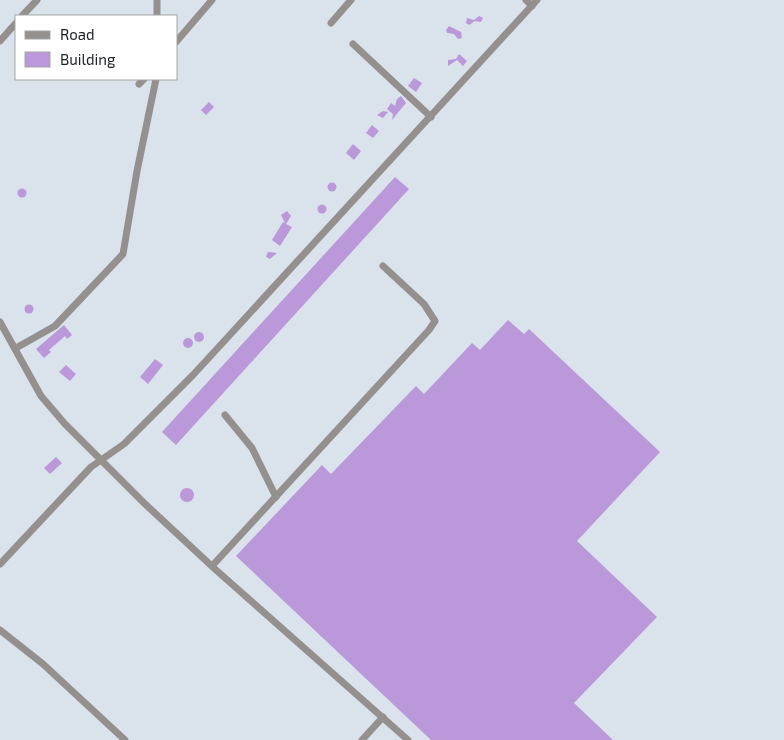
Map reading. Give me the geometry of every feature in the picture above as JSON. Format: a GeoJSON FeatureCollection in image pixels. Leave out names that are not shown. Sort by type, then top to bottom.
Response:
{"type":"FeatureCollection","features":[{"type":"Feature","properties":{"kind":"street"},"geometry":{"type":"LineString","coordinates":[[23,15],[37,0]]}},
{"type":"Feature","properties":{"kind":"street"},"geometry":{"type":"LineString","coordinates":[[157,0],[157,15]]}},
{"type":"Feature","properties":{"kind":"street"},"geometry":{"type":"LineString","coordinates":[[178,40],[212,0]]}},
{"type":"Feature","properties":{"kind":"street"},"geometry":{"type":"LineString","coordinates":[[331,22],[351,0]]}},
{"type":"Feature","properties":{"kind":"street"},"geometry":{"type":"LineString","coordinates":[[0,564],[91,467],[124,444],[193,375],[535,3],[526,0]]}},
{"type":"Feature","properties":{"kind":"street"},"geometry":{"type":"LineString","coordinates":[[0,41],[15,24]]}},
{"type":"Feature","properties":{"kind":"street"},"geometry":{"type":"LineString","coordinates":[[353,44],[431,117]]}},
{"type":"Feature","properties":{"kind":"street"},"geometry":{"type":"LineString","coordinates":[[16,348],[55,326],[123,254],[137,171],[156,80]]}},
{"type":"Feature","properties":{"kind":"street"},"geometry":{"type":"LineString","coordinates":[[212,566],[429,330],[435,321],[424,304],[383,266]]}},
{"type":"Feature","properties":{"kind":"street"},"geometry":{"type":"LineString","coordinates":[[0,322],[41,396],[101,461],[212,566],[408,740]]}},
{"type":"Feature","properties":{"kind":"street"},"geometry":{"type":"LineString","coordinates":[[225,415],[252,448],[276,497]]}},
{"type":"Feature","properties":{"kind":"street"},"geometry":{"type":"LineString","coordinates":[[0,630],[44,664],[126,740]]}},
{"type":"Feature","properties":{"kind":"street"},"geometry":{"type":"LineString","coordinates":[[362,740],[383,717]]}},
{"type":"Feature","properties":{"kind":"building"},"geometry":{"type":"Polygon","coordinates":[[[479,16],[483,18],[481,22],[475,21],[469,25],[466,23],[467,18],[474,20],[479,16]]]}},
{"type":"Feature","properties":{"kind":"building"},"geometry":{"type":"Polygon","coordinates":[[[449,26],[461,32],[462,38],[458,39],[454,34],[447,33],[446,30],[449,26]]]}},
{"type":"Feature","properties":{"kind":"building"},"geometry":{"type":"Polygon","coordinates":[[[459,54],[467,61],[463,66],[457,60],[448,66],[448,60],[456,59],[459,54]]]}},
{"type":"Feature","properties":{"kind":"building"},"geometry":{"type":"Polygon","coordinates":[[[414,78],[422,83],[416,92],[408,86],[414,78]]]}},
{"type":"Feature","properties":{"kind":"building"},"geometry":{"type":"Polygon","coordinates":[[[401,96],[406,103],[392,120],[393,114],[387,109],[391,103],[395,106],[397,99],[401,96]]]}},
{"type":"Feature","properties":{"kind":"building"},"geometry":{"type":"Polygon","coordinates":[[[209,102],[214,107],[206,115],[201,110],[209,102]]]}},
{"type":"Feature","properties":{"kind":"building"},"geometry":{"type":"Polygon","coordinates":[[[383,111],[388,112],[383,118],[377,115],[383,111]]]}},
{"type":"Feature","properties":{"kind":"building"},"geometry":{"type":"Polygon","coordinates":[[[372,125],[379,131],[373,138],[366,133],[372,125]]]}},
{"type":"Feature","properties":{"kind":"building"},"geometry":{"type":"Polygon","coordinates":[[[353,144],[361,151],[354,160],[346,153],[353,144]]]}},
{"type":"Feature","properties":{"kind":"building"},"geometry":{"type":"Polygon","coordinates":[[[395,177],[409,189],[176,445],[162,432],[395,177]]]}},
{"type":"Feature","properties":{"kind":"building"},"geometry":{"type":"Polygon","coordinates":[[[332,182],[337,187],[332,192],[327,187],[332,182]]]}},
{"type":"Feature","properties":{"kind":"building"},"geometry":{"type":"Polygon","coordinates":[[[22,188],[27,193],[22,198],[17,193],[22,188]]]}},
{"type":"Feature","properties":{"kind":"building"},"geometry":{"type":"Polygon","coordinates":[[[322,204],[327,209],[322,214],[317,209],[322,204]]]}},
{"type":"Feature","properties":{"kind":"building"},"geometry":{"type":"Polygon","coordinates":[[[287,211],[291,216],[286,224],[292,227],[280,246],[272,240],[283,222],[285,223],[281,215],[287,211]]]}},
{"type":"Feature","properties":{"kind":"building"},"geometry":{"type":"Polygon","coordinates":[[[268,252],[277,253],[270,259],[266,257],[268,252]]]}},
{"type":"Feature","properties":{"kind":"building"},"geometry":{"type":"Polygon","coordinates":[[[29,305],[33,309],[29,313],[25,309],[29,305]]]}},
{"type":"Feature","properties":{"kind":"building"},"geometry":{"type":"Polygon","coordinates":[[[508,320],[524,334],[529,329],[660,452],[577,541],[657,617],[574,703],[613,740],[431,740],[236,556],[322,465],[331,474],[416,386],[424,394],[472,343],[480,350],[508,320]]]}},
{"type":"Feature","properties":{"kind":"building"},"geometry":{"type":"Polygon","coordinates":[[[64,325],[72,335],[67,339],[65,336],[49,350],[51,352],[44,358],[36,349],[64,325]]]}},
{"type":"Feature","properties":{"kind":"building"},"geometry":{"type":"Polygon","coordinates":[[[199,332],[204,337],[199,342],[194,337],[199,332]]]}},
{"type":"Feature","properties":{"kind":"building"},"geometry":{"type":"Polygon","coordinates":[[[186,338],[190,338],[193,343],[192,347],[186,348],[183,345],[183,341],[186,338]]]}},
{"type":"Feature","properties":{"kind":"building"},"geometry":{"type":"Polygon","coordinates":[[[155,359],[163,365],[148,384],[140,377],[155,359]]]}},
{"type":"Feature","properties":{"kind":"building"},"geometry":{"type":"Polygon","coordinates":[[[66,365],[76,374],[70,381],[59,372],[66,365]]]}},
{"type":"Feature","properties":{"kind":"building"},"geometry":{"type":"Polygon","coordinates":[[[56,457],[62,463],[50,474],[44,468],[56,457]]]}},
{"type":"Feature","properties":{"kind":"building"},"geometry":{"type":"Polygon","coordinates":[[[184,488],[190,488],[194,495],[190,502],[184,502],[180,498],[180,492],[184,488]]]}}]}
